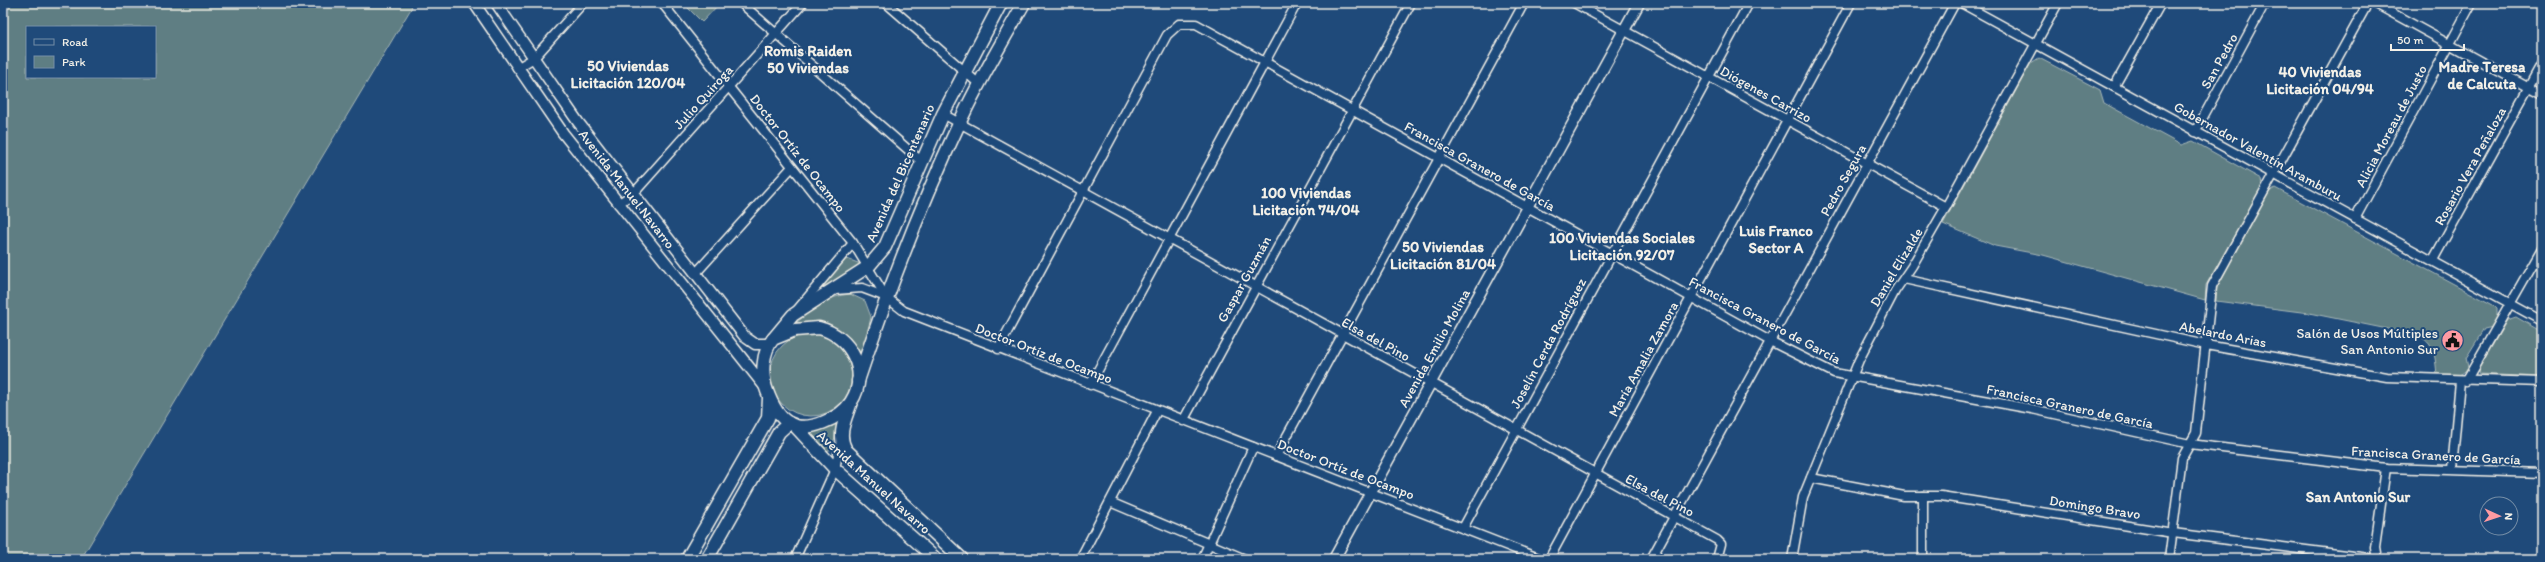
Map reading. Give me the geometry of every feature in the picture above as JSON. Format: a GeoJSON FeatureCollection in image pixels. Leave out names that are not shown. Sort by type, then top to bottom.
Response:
{"type":"FeatureCollection","features":[{"type":"Feature","properties":{"kind":"main road","name":"Avenida del Bicentenario"},"geometry":{"type":"LineString","coordinates":[[771,341],[793,315],[869,266],[885,247],[942,114],[1000,3]]}},
{"type":"Feature","properties":{"kind":"main road"},"geometry":{"type":"LineString","coordinates":[[707,559],[779,432],[791,424],[815,425],[826,422],[843,411],[852,401],[886,297],[960,123],[979,84],[1024,3]]}},
{"type":"Feature","properties":{"kind":"main road"},"geometry":{"type":"LineString","coordinates":[[687,559],[768,418],[767,392],[763,370],[771,341],[785,333],[808,328],[831,331],[842,338],[856,360],[858,381]]}},
{"type":"Feature","properties":{"kind":"main road"},"geometry":{"type":"LineString","coordinates":[[767,392],[776,410],[791,424]]}},
{"type":"Feature","properties":{"kind":"main road","name":"Avenida Manuel Navarro"},"geometry":{"type":"LineString","coordinates":[[852,401],[841,433],[841,440],[846,450],[962,559]]}},
{"type":"Feature","properties":{"kind":"main road","name":"Avenida Manuel Navarro"},"geometry":{"type":"LineString","coordinates":[[791,424],[835,468],[936,559]]}},
{"type":"Feature","properties":{"kind":"street","name":"Avenida Manuel Navarro"},"geometry":{"type":"LineString","coordinates":[[474,3],[517,68],[563,132],[767,392]]}},
{"type":"Feature","properties":{"kind":"street","name":"Avenida Manuel Navarro"},"geometry":{"type":"LineString","coordinates":[[496,3],[578,122],[745,337],[755,344],[771,341]]}},
{"type":"Feature","properties":{"kind":"street"},"geometry":{"type":"LineString","coordinates":[[517,68],[534,58],[583,3]]}},
{"type":"Feature","properties":{"kind":"street","name":"Doctor Ortíz de Ocampo"},"geometry":{"type":"LineString","coordinates":[[662,3],[853,244],[869,266],[886,297],[904,311],[1090,385],[1372,492],[1541,559]]}},
{"type":"Feature","properties":{"kind":"street"},"geometry":{"type":"LineString","coordinates":[[741,3],[921,161]]}},
{"type":"Feature","properties":{"kind":"street","name":"Julio Quiroga"},"geometry":{"type":"LineString","coordinates":[[618,204],[634,193],[803,3]]}},
{"type":"Feature","properties":{"kind":"street"},"geometry":{"type":"LineString","coordinates":[[886,3],[979,84]]}},
{"type":"Feature","properties":{"kind":"street"},"geometry":{"type":"LineString","coordinates":[[1090,385],[1297,3]]}},
{"type":"Feature","properties":{"kind":"street","name":"Gaspar Guzmán"},"geometry":{"type":"LineString","coordinates":[[1183,421],[1254,287],[1411,3]]}},
{"type":"Feature","properties":{"kind":"street"},"geometry":{"type":"LineString","coordinates":[[1276,456],[1440,159],[1524,3]]}},
{"type":"Feature","properties":{"kind":"street","name":"Diógenes Carrizo"},"geometry":{"type":"LineString","coordinates":[[1574,3],[1946,207]]}},
{"type":"Feature","properties":{"kind":"street","name":"Avenida Emilio Molina"},"geometry":{"type":"LineString","coordinates":[[1334,559],[1639,3]]}},
{"type":"Feature","properties":{"kind":"street","name":"Joselín Cerda Rodríguez"},"geometry":{"type":"LineString","coordinates":[[1463,528],[1611,253],[1749,3]]}},
{"type":"Feature","properties":{"kind":"street","name":"María Amalia Zamora"},"geometry":{"type":"LineString","coordinates":[[1549,559],[1594,474],[1789,121],[1851,3]]}},
{"type":"Feature","properties":{"kind":"street","name":"Pedro Segura"},"geometry":{"type":"LineString","coordinates":[[1651,559],[1955,3]]}},
{"type":"Feature","properties":{"kind":"street","name":"Gobernador Valentín Aramburu"},"geometry":{"type":"LineString","coordinates":[[1961,3],[2542,321]]}},
{"type":"Feature","properties":{"kind":"street","name":"Daniel Elizalde"},"geometry":{"type":"LineString","coordinates":[[1792,559],[1803,497],[1866,346],[1946,207],[2058,3]]}},
{"type":"Feature","properties":{"kind":"street"},"geometry":{"type":"LineString","coordinates":[[2114,87],[2161,3]]}},
{"type":"Feature","properties":{"kind":"street","name":"San Pedro"},"geometry":{"type":"LineString","coordinates":[[2195,132],[2265,3]]}},
{"type":"Feature","properties":{"kind":"street"},"geometry":{"type":"LineString","coordinates":[[2169,559],[2182,458],[2196,433],[2212,286],[2368,3]]}},
{"type":"Feature","properties":{"kind":"street"},"geometry":{"type":"LineString","coordinates":[[2374,3],[2542,95]]}},
{"type":"Feature","properties":{"kind":"street","name":"Alicia Moreau de Justo"},"geometry":{"type":"LineString","coordinates":[[2355,219],[2472,3]]}},
{"type":"Feature","properties":{"kind":"street","name":"Francisca Granero de García"},"geometry":{"type":"LineString","coordinates":[[1082,192],[1167,35],[1179,24],[1196,24],[1770,341],[1834,373],[2032,410],[2190,444],[2386,468],[2542,473]]}},
{"type":"Feature","properties":{"kind":"street","name":"Rosario Vera Peñaloza"},"geometry":{"type":"LineString","coordinates":[[2433,260],[2542,63]]}},
{"type":"Feature","properties":{"kind":"street","name":"Elsa del Pino"},"geometry":{"type":"LineString","coordinates":[[942,114],[1721,544],[1717,559]]}},
{"type":"Feature","properties":{"kind":"street"},"geometry":{"type":"LineString","coordinates":[[696,273],[792,168]]}},
{"type":"Feature","properties":{"kind":"street"},"geometry":{"type":"LineString","coordinates":[[998,349],[1082,192]]}},
{"type":"Feature","properties":{"kind":"street"},"geometry":{"type":"LineString","coordinates":[[793,315],[810,292],[853,244]]}},
{"type":"Feature","properties":{"kind":"street"},"geometry":{"type":"LineString","coordinates":[[2452,469],[2463,381],[2511,304],[2542,248]]}},
{"type":"Feature","properties":{"kind":"street","name":"Abelardo Arias"},"geometry":{"type":"LineString","coordinates":[[1904,278],[2206,345],[2387,377],[2463,381],[2542,382]]}},
{"type":"Feature","properties":{"kind":"street"},"geometry":{"type":"LineString","coordinates":[[832,290],[862,288],[886,297]]}},
{"type":"Feature","properties":{"kind":"street"},"geometry":{"type":"LineString","coordinates":[[1080,559],[1157,410]]}},
{"type":"Feature","properties":{"kind":"street"},"geometry":{"type":"LineString","coordinates":[[796,559],[835,468],[841,440]]}},
{"type":"Feature","properties":{"kind":"street"},"geometry":{"type":"LineString","coordinates":[[1202,559],[1253,447]]}},
{"type":"Feature","properties":{"kind":"street"},"geometry":{"type":"LineString","coordinates":[[2377,559],[2375,547],[2386,468]]}},
{"type":"Feature","properties":{"kind":"street","name":"Domingo Bravo"},"geometry":{"type":"LineString","coordinates":[[1811,478],[1904,496],[1941,496],[2173,533],[2377,559]]}},
{"type":"Feature","properties":{"kind":"street"},"geometry":{"type":"LineString","coordinates":[[1922,559],[1923,496]]}},
{"type":"Feature","properties":{"kind":"street"},"geometry":{"type":"LineString","coordinates":[[1110,502],[1244,559]]}},
{"type":"Feature","properties":{"kind":"green space"},"geometry":{"type":"Polygon","coordinates":[[[3,3],[409,3],[412,7],[81,559],[3,559],[3,3]]]}},
{"type":"Feature","properties":{"kind":"green space"},"geometry":{"type":"Polygon","coordinates":[[[683,3],[720,3],[702,22],[683,3]]]}},
{"type":"Feature","properties":{"kind":"green space"},"geometry":{"type":"Polygon","coordinates":[[[2039,58],[2100,90],[2104,103],[2181,145],[2193,141],[2261,179],[2262,187],[2206,285],[2205,300],[2043,255],[1995,246],[1943,224],[2031,63],[2039,58]]]}},
{"type":"Feature","properties":{"kind":"green space"},"geometry":{"type":"Polygon","coordinates":[[[2275,188],[2493,305],[2497,309],[2497,320],[2493,327],[2484,329],[2466,358],[2468,367],[2465,371],[2454,376],[2437,375],[2435,356],[2431,346],[2423,338],[2417,335],[2309,313],[2216,301],[2217,287],[2269,192],[2275,188]]]}},
{"type":"Feature","properties":{"kind":"green space"},"geometry":{"type":"Polygon","coordinates":[[[847,259],[861,264],[817,292],[842,262],[847,259]]]}},
{"type":"Feature","properties":{"kind":"green space"},"geometry":{"type":"Polygon","coordinates":[[[850,294],[865,301],[871,317],[861,358],[849,339],[836,327],[828,324],[808,322],[796,323],[814,308],[827,300],[850,294]]]}},
{"type":"Feature","properties":{"kind":"green space"},"geometry":{"type":"Polygon","coordinates":[[[2516,317],[2542,332],[2542,377],[2479,374],[2478,370],[2507,320],[2516,317]]]}},
{"type":"Feature","properties":{"kind":"green space"},"geometry":{"type":"Polygon","coordinates":[[[811,334],[827,337],[840,346],[849,359],[852,375],[849,391],[840,404],[827,413],[811,416],[795,413],[782,404],[773,391],[770,375],[773,359],[782,346],[795,337],[811,334]]]}},
{"type":"Feature","properties":{"kind":"green space"},"geometry":{"type":"Polygon","coordinates":[[[837,422],[839,425],[831,449],[827,451],[808,433],[837,422]]]}},
{"type":"Feature","properties":{"kind":"place","name":"Salón de Usos Múltiples San Antonio Sur"},"geometry":{"type":"Point","coordinates":[2453,341]}},
{"type":"Feature","properties":{"kind":"district","name":"Romis Raiden 50 Viviendas"},"geometry":{"type":"Point","coordinates":[808,60]}},
{"type":"Feature","properties":{"kind":"district","name":"50 Viviendas Licitación 120/04"},"geometry":{"type":"Point","coordinates":[628,74]}},
{"type":"Feature","properties":{"kind":"district","name":"Madre Teresa de Calcuta"},"geometry":{"type":"Point","coordinates":[2482,76]}},
{"type":"Feature","properties":{"kind":"district","name":"40 Viviendas Licitación 04/94"},"geometry":{"type":"Point","coordinates":[2320,80]}},
{"type":"Feature","properties":{"kind":"district","name":"100 Viviendas Licitación 74/04"},"geometry":{"type":"Point","coordinates":[1306,202]}},
{"type":"Feature","properties":{"kind":"district","name":"Luis Franco Sector A"},"geometry":{"type":"Point","coordinates":[1776,240]}},
{"type":"Feature","properties":{"kind":"district","name":"100 Viviendas Sociales Licitación 92/07"},"geometry":{"type":"Point","coordinates":[1622,246]}},
{"type":"Feature","properties":{"kind":"district","name":"50 Viviendas Licitación 81/04"},"geometry":{"type":"Point","coordinates":[1443,256]}},
{"type":"Feature","properties":{"kind":"district","name":"San Antonio Sur"},"geometry":{"type":"Point","coordinates":[2358,497]}}]}
